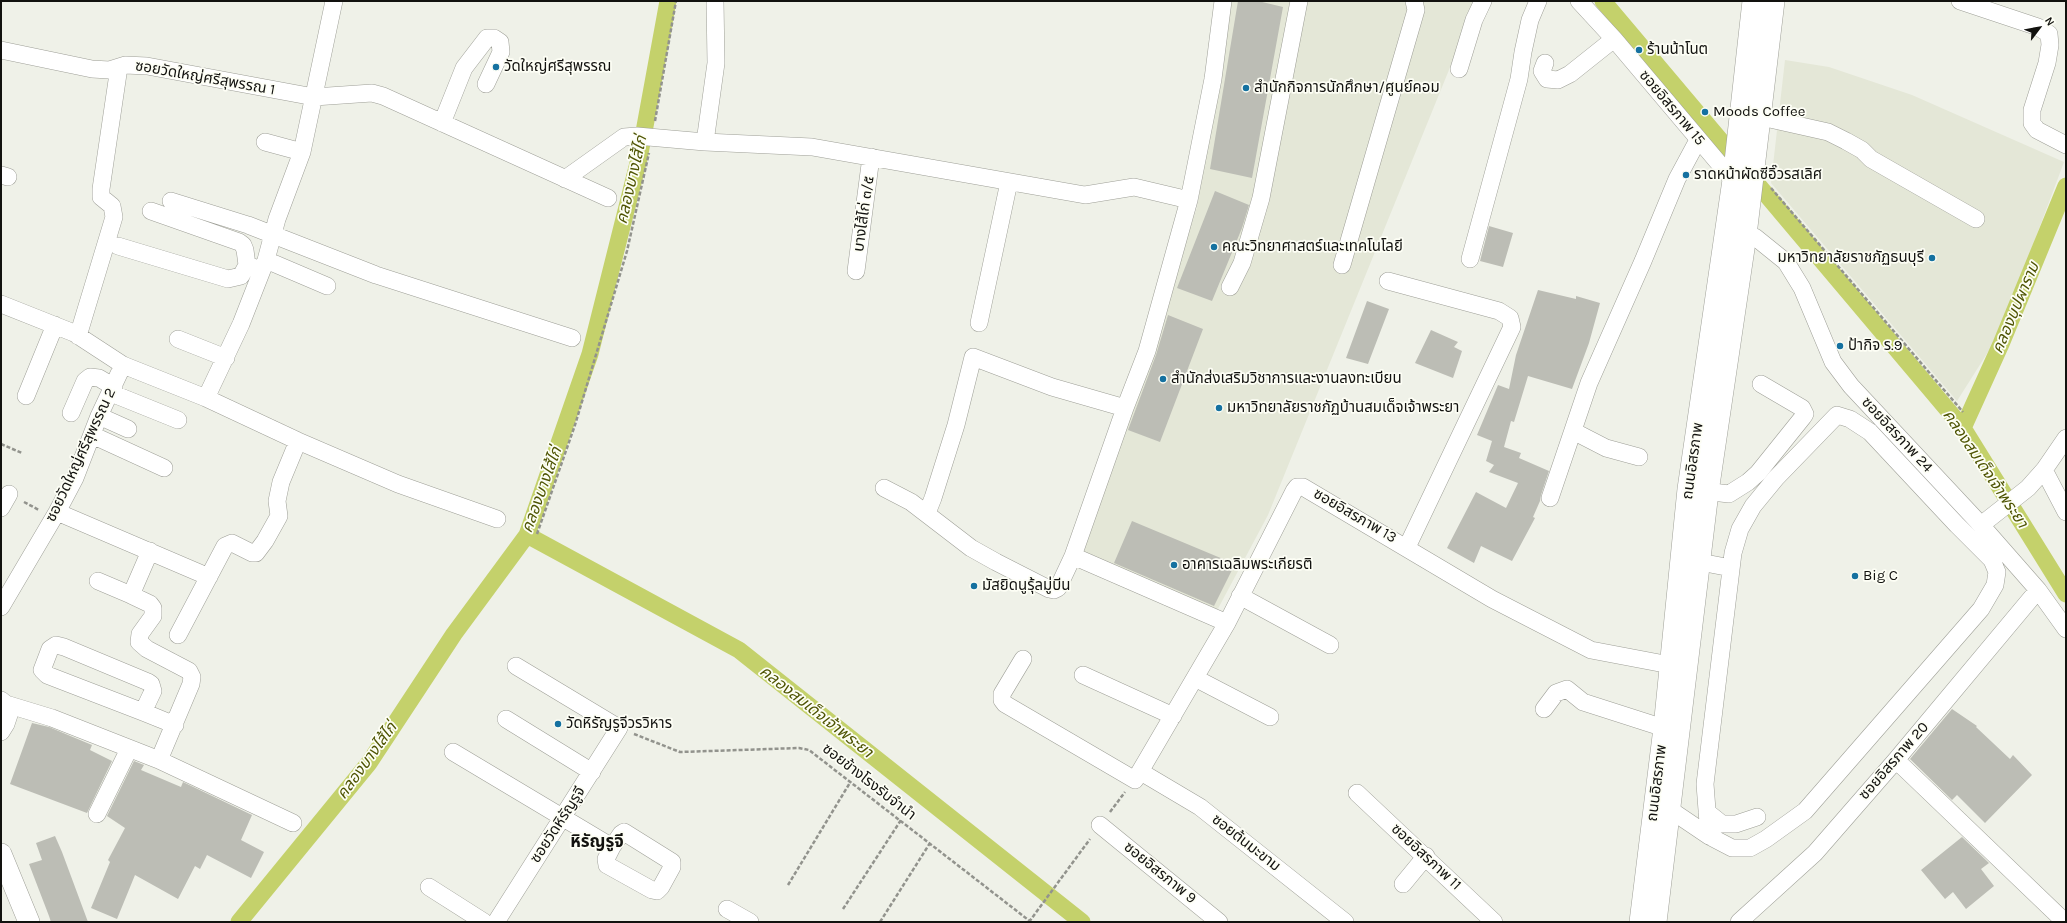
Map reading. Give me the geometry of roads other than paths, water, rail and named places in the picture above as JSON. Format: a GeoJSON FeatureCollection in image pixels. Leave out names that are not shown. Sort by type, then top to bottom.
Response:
{"type":"FeatureCollection","features":[{"type":"Feature","properties":{"kind":"main road","name":"ถนนอิสรภาพ"},"geometry":{"type":"LineString","coordinates":[[1640,922],[1664,728],[1688,489],[1746,178],[1736,144],[1753,1]]}},
{"type":"Feature","properties":{"kind":"main road"},"geometry":{"type":"LineString","coordinates":[[1656,922],[1708,492],[1746,235],[1746,178],[1754,160],[1761,117],[1774,1]]}},
{"type":"Feature","properties":{"kind":"main road"},"geometry":{"type":"LineString","coordinates":[[1,854],[29,922]]}},
{"type":"Feature","properties":{"kind":"street"},"geometry":{"type":"LineString","coordinates":[[206,398],[241,324],[258,265],[274,235],[302,152],[334,1]]}},
{"type":"Feature","properties":{"kind":"street"},"geometry":{"type":"LineString","coordinates":[[705,142],[716,63],[715,1]]}},
{"type":"Feature","properties":{"kind":"street"},"geometry":{"type":"LineString","coordinates":[[884,488],[911,502],[927,513],[971,548],[1049,589],[1054,590],[1058,588],[1074,556],[1125,408],[1147,352],[1189,200],[1213,79],[1223,1]]}},
{"type":"Feature","properties":{"kind":"street"},"geometry":{"type":"LineString","coordinates":[[1230,287],[1242,263],[1261,198],[1299,1]]}},
{"type":"Feature","properties":{"kind":"street"},"geometry":{"type":"LineString","coordinates":[[1342,265],[1416,10],[1414,1]]}},
{"type":"Feature","properties":{"kind":"street"},"geometry":{"type":"LineString","coordinates":[[1459,69],[1474,20],[1483,1]]}},
{"type":"Feature","properties":{"kind":"street"},"geometry":{"type":"LineString","coordinates":[[1470,259],[1519,79],[1530,20],[1538,1]]}},
{"type":"Feature","properties":{"kind":"street"},"geometry":{"type":"LineString","coordinates":[[1960,1],[2038,27],[2049,34],[2050,45],[2047,63],[2032,110],[2032,123],[2038,130],[2066,145]]}},
{"type":"Feature","properties":{"kind":"street","name":"ซอยอิสรภาพ 15"},"geometry":{"type":"LineString","coordinates":[[1587,4],[1614,39],[1698,140],[1746,178]]}},
{"type":"Feature","properties":{"kind":"street"},"geometry":{"type":"LineString","coordinates":[[442,123],[464,68],[474,52],[487,38],[494,38],[500,42],[501,52],[486,84]]}},
{"type":"Feature","properties":{"kind":"street"},"geometry":{"type":"LineString","coordinates":[[1545,63],[1542,71],[1547,79],[1558,80],[1570,74],[1614,39]]}},
{"type":"Feature","properties":{"kind":"street","name":"ซอยวัดใหญ่ศรีสุพรรณ 1"},"geometry":{"type":"LineString","coordinates":[[1,50],[92,69],[109,70],[125,65],[147,66],[314,97],[377,94],[608,198]]}},
{"type":"Feature","properties":{"kind":"street"},"geometry":{"type":"LineString","coordinates":[[78,336],[114,217],[112,206],[101,197],[101,189],[119,67]]}},
{"type":"Feature","properties":{"kind":"street"},"geometry":{"type":"LineString","coordinates":[[1761,117],[1828,132],[1862,150],[1871,159],[1976,219]]}},
{"type":"Feature","properties":{"kind":"street"},"geometry":{"type":"LineString","coordinates":[[565,179],[640,137],[705,142],[812,147],[1085,195],[1134,187],[1189,200]]}},
{"type":"Feature","properties":{"kind":"street"},"geometry":{"type":"LineString","coordinates":[[1550,498],[1589,383],[1643,261],[1677,179],[1698,140]]}},
{"type":"Feature","properties":{"kind":"street"},"geometry":{"type":"LineString","coordinates":[[265,142],[302,152]]}},
{"type":"Feature","properties":{"kind":"street","name":"บางไส้ไก่ ๓/๕"},"geometry":{"type":"LineString","coordinates":[[856,271],[871,157]]}},
{"type":"Feature","properties":{"kind":"street"},"geometry":{"type":"LineString","coordinates":[[979,322],[1010,182]]}},
{"type":"Feature","properties":{"kind":"street"},"geometry":{"type":"LineString","coordinates":[[171,201],[274,235],[376,275],[572,338]]}},
{"type":"Feature","properties":{"kind":"street"},"geometry":{"type":"LineString","coordinates":[[151,211],[239,242],[258,265],[327,286]]}},
{"type":"Feature","properties":{"kind":"street","name":"ซอยอิสรภาพ 24"},"geometry":{"type":"LineString","coordinates":[[1746,235],[1755,237],[1786,262],[1802,288],[1833,362],[1851,386],[1981,525],[2038,590],[2066,629]]}},
{"type":"Feature","properties":{"kind":"street"},"geometry":{"type":"LineString","coordinates":[[118,246],[228,279],[241,276],[258,265]]}},
{"type":"Feature","properties":{"kind":"street"},"geometry":{"type":"LineString","coordinates":[[1388,281],[1499,312],[1510,318],[1512,327],[1407,547]]}},
{"type":"Feature","properties":{"kind":"street"},"geometry":{"type":"LineString","coordinates":[[1,304],[55,325],[78,336],[123,365],[206,398],[298,441],[398,484],[496,519]]}},
{"type":"Feature","properties":{"kind":"street"},"geometry":{"type":"LineString","coordinates":[[26,396],[55,325]]}},
{"type":"Feature","properties":{"kind":"street"},"geometry":{"type":"LineString","coordinates":[[178,339],[226,358]]}},
{"type":"Feature","properties":{"kind":"street"},"geometry":{"type":"LineString","coordinates":[[927,513],[956,425],[973,357],[1052,387],[1125,408]]}},
{"type":"Feature","properties":{"kind":"street","name":"ซอยวัดใหญ่ศรีสุพรรณ 2"},"geometry":{"type":"LineString","coordinates":[[1,607],[55,515],[74,478],[123,365]]}},
{"type":"Feature","properties":{"kind":"street"},"geometry":{"type":"LineString","coordinates":[[71,413],[85,381],[90,377],[99,378],[112,390],[178,420]]}},
{"type":"Feature","properties":{"kind":"street"},"geometry":{"type":"LineString","coordinates":[[1688,489],[1729,494],[1748,482],[1758,472],[1805,414],[1802,408],[1761,384]]}},
{"type":"Feature","properties":{"kind":"street"},"geometry":{"type":"LineString","coordinates":[[1669,809],[1709,836],[1732,848],[1750,848],[1766,839],[1804,811],[1981,608],[1995,585],[1997,572],[1992,560],[1870,432],[1850,419],[1837,415],[1776,478],[1754,506],[1740,530],[1734,553],[1705,784],[1709,836]]}},
{"type":"Feature","properties":{"kind":"street"},"geometry":{"type":"LineString","coordinates":[[100,416],[128,429]]}},
{"type":"Feature","properties":{"kind":"street"},"geometry":{"type":"LineString","coordinates":[[1573,430],[1606,448],[1639,457]]}},
{"type":"Feature","properties":{"kind":"street"},"geometry":{"type":"LineString","coordinates":[[92,435],[164,468]]}},
{"type":"Feature","properties":{"kind":"street"},"geometry":{"type":"LineString","coordinates":[[1981,525],[2028,488],[2044,470],[2066,438]]}},
{"type":"Feature","properties":{"kind":"street"},"geometry":{"type":"LineString","coordinates":[[178,635],[225,546],[232,543],[252,553],[256,553],[265,541],[279,516],[278,500],[281,482],[298,441]]}},
{"type":"Feature","properties":{"kind":"street"},"geometry":{"type":"LineString","coordinates":[[2044,470],[2066,512]]}},
{"type":"Feature","properties":{"kind":"street","name":"ซอยอิสรภาพ 13"},"geometry":{"type":"LineString","coordinates":[[1138,776],[1227,623],[1297,487],[1303,487],[1407,547],[1492,599],[1591,650],[1670,664]]}},
{"type":"Feature","properties":{"kind":"street"},"geometry":{"type":"LineString","coordinates":[[55,515],[150,551],[209,577]]}},
{"type":"Feature","properties":{"kind":"street"},"geometry":{"type":"LineString","coordinates":[[131,595],[150,551]]}},
{"type":"Feature","properties":{"kind":"street"},"geometry":{"type":"LineString","coordinates":[[1074,556],[1227,623]]}},
{"type":"Feature","properties":{"kind":"street"},"geometry":{"type":"LineString","coordinates":[[1700,562],[1732,568]]}},
{"type":"Feature","properties":{"kind":"street"},"geometry":{"type":"LineString","coordinates":[[98,581],[150,604],[153,608],[152,616],[140,634],[139,642],[147,649],[189,671],[192,677],[191,684],[159,760]]}},
{"type":"Feature","properties":{"kind":"street","name":"ซอยอิสรภาพ 20"},"geometry":{"type":"LineString","coordinates":[[1738,922],[1814,853],[1896,760],[2038,590]]}},
{"type":"Feature","properties":{"kind":"street"},"geometry":{"type":"LineString","coordinates":[[1240,596],[1330,645]]}},
{"type":"Feature","properties":{"kind":"street"},"geometry":{"type":"LineString","coordinates":[[143,712],[152,691],[151,684],[64,647],[56,645],[50,649],[42,670],[46,675],[174,725]]}},
{"type":"Feature","properties":{"kind":"street","name":"ซอยต้นมะขาม"},"geometry":{"type":"LineString","coordinates":[[1023,659],[1002,694],[1002,700],[1005,704],[1138,776],[1200,807],[1345,922]]}},
{"type":"Feature","properties":{"kind":"street","name":"ซอยวัดหิรัญรูจี"},"geometry":{"type":"LineString","coordinates":[[496,922],[619,728],[516,666]]}},
{"type":"Feature","properties":{"kind":"street"},"geometry":{"type":"LineString","coordinates":[[1083,675],[1173,716]]}},
{"type":"Feature","properties":{"kind":"street"},"geometry":{"type":"LineString","coordinates":[[1195,678],[1270,717]]}},
{"type":"Feature","properties":{"kind":"street"},"geometry":{"type":"LineString","coordinates":[[1544,709],[1556,694],[1567,689],[1582,702],[1664,728]]}},
{"type":"Feature","properties":{"kind":"street"},"geometry":{"type":"LineString","coordinates":[[1,732],[9,715],[4,702]]}},
{"type":"Feature","properties":{"kind":"street"},"geometry":{"type":"LineString","coordinates":[[4,702],[52,718],[159,760],[293,823]]}},
{"type":"Feature","properties":{"kind":"street"},"geometry":{"type":"LineString","coordinates":[[506,719],[592,772]]}},
{"type":"Feature","properties":{"kind":"street"},"geometry":{"type":"LineString","coordinates":[[97,814],[129,749]]}},
{"type":"Feature","properties":{"kind":"street"},"geometry":{"type":"LineString","coordinates":[[453,752],[612,847]]}},
{"type":"Feature","properties":{"kind":"street"},"geometry":{"type":"LineString","coordinates":[[1896,760],[2065,922]]}},
{"type":"Feature","properties":{"kind":"street","name":"ซอยอิสรภาพ 11"},"geometry":{"type":"LineString","coordinates":[[1357,793],[1426,856],[1494,922]]}},
{"type":"Feature","properties":{"kind":"street"},"geometry":{"type":"LineString","coordinates":[[1707,812],[1722,824],[1736,824],[1757,817]]}},
{"type":"Feature","properties":{"kind":"street","name":"ซอยอิสรภาพ 9"},"geometry":{"type":"LineString","coordinates":[[1100,825],[1219,922]]}},
{"type":"Feature","properties":{"kind":"street"},"geometry":{"type":"LineString","coordinates":[[1403,884],[1426,856]]}},
{"type":"Feature","properties":{"kind":"street"},"geometry":{"type":"LineString","coordinates":[[429,887],[484,922]]}},
{"type":"Feature","properties":{"kind":"street"},"geometry":{"type":"LineString","coordinates":[[727,909],[750,922]]}},
{"type":"Feature","properties":{"kind":"waterway","name":"คลองบางไส้ไก่"},"geometry":{"type":"LineString","coordinates":[[239,922],[369,763],[454,634],[527,535],[590,354],[639,159],[668,1]]}},
{"type":"Feature","properties":{"kind":"waterway","name":"คลองสมเด็จเจ้าพระยา"},"geometry":{"type":"LineString","coordinates":[[1603,1],[1963,428],[2066,594]]}},
{"type":"Feature","properties":{"kind":"waterway","name":"คลองบุปผาราม"},"geometry":{"type":"LineString","coordinates":[[1963,428],[2001,344],[2066,186]]}},
{"type":"Feature","properties":{"kind":"waterway","name":"คลองสมเด็จเจ้าพระยา"},"geometry":{"type":"LineString","coordinates":[[527,535],[739,650],[1082,922]]}},
{"type":"Feature","properties":{"kind":"place","name":"ร้านน้าโนต"},"geometry":{"type":"Point","coordinates":[1639,50]}},
{"type":"Feature","properties":{"kind":"place","name":"วัดใหญ่ศรีสุพรรณ"},"geometry":{"type":"Point","coordinates":[496,67]}},
{"type":"Feature","properties":{"kind":"place","name":"สำนักกิจการนักศึกษา/ศูนย์คอม"},"geometry":{"type":"Point","coordinates":[1246,88]}},
{"type":"Feature","properties":{"kind":"place","name":"Moods Coffee"},"geometry":{"type":"Point","coordinates":[1705,112]}},
{"type":"Feature","properties":{"kind":"place","name":"ราดหน้าผัดซีอิ๊วรสเลิศ"},"geometry":{"type":"Point","coordinates":[1686,175]}},
{"type":"Feature","properties":{"kind":"place","name":"คณะวิทยาศาสตร์และเทคโนโลยี"},"geometry":{"type":"Point","coordinates":[1214,247]}},
{"type":"Feature","properties":{"kind":"place","name":"มหาวิทยาลัยราชภัฏธนบุรี"},"geometry":{"type":"Point","coordinates":[1932,258]}},
{"type":"Feature","properties":{"kind":"place","name":"ป้ากิจ ร.9"},"geometry":{"type":"Point","coordinates":[1840,346]}},
{"type":"Feature","properties":{"kind":"place","name":"สำนักส่งเสริมวิชาการและงานลงทะเบียน"},"geometry":{"type":"Point","coordinates":[1163,379]}},
{"type":"Feature","properties":{"kind":"place","name":"มหาวิทยาลัยราชภัฏบ้านสมเด็จเจ้าพระยา"},"geometry":{"type":"Point","coordinates":[1219,408]}},
{"type":"Feature","properties":{"kind":"place","name":"อาคารเฉลิมพระเกียรติ"},"geometry":{"type":"Point","coordinates":[1174,565]}},
{"type":"Feature","properties":{"kind":"place","name":"Big C"},"geometry":{"type":"Point","coordinates":[1855,576]}},
{"type":"Feature","properties":{"kind":"place","name":"มัสยิดนูรุ้ลมู่บีน"},"geometry":{"type":"Point","coordinates":[974,586]}},
{"type":"Feature","properties":{"kind":"place","name":"วัดหิรัญรูจีวรวิหาร"},"geometry":{"type":"Point","coordinates":[558,724]}},
{"type":"Feature","properties":{"kind":"district","name":"หิรัญรูจี"},"geometry":{"type":"Point","coordinates":[597,842]}}]}
